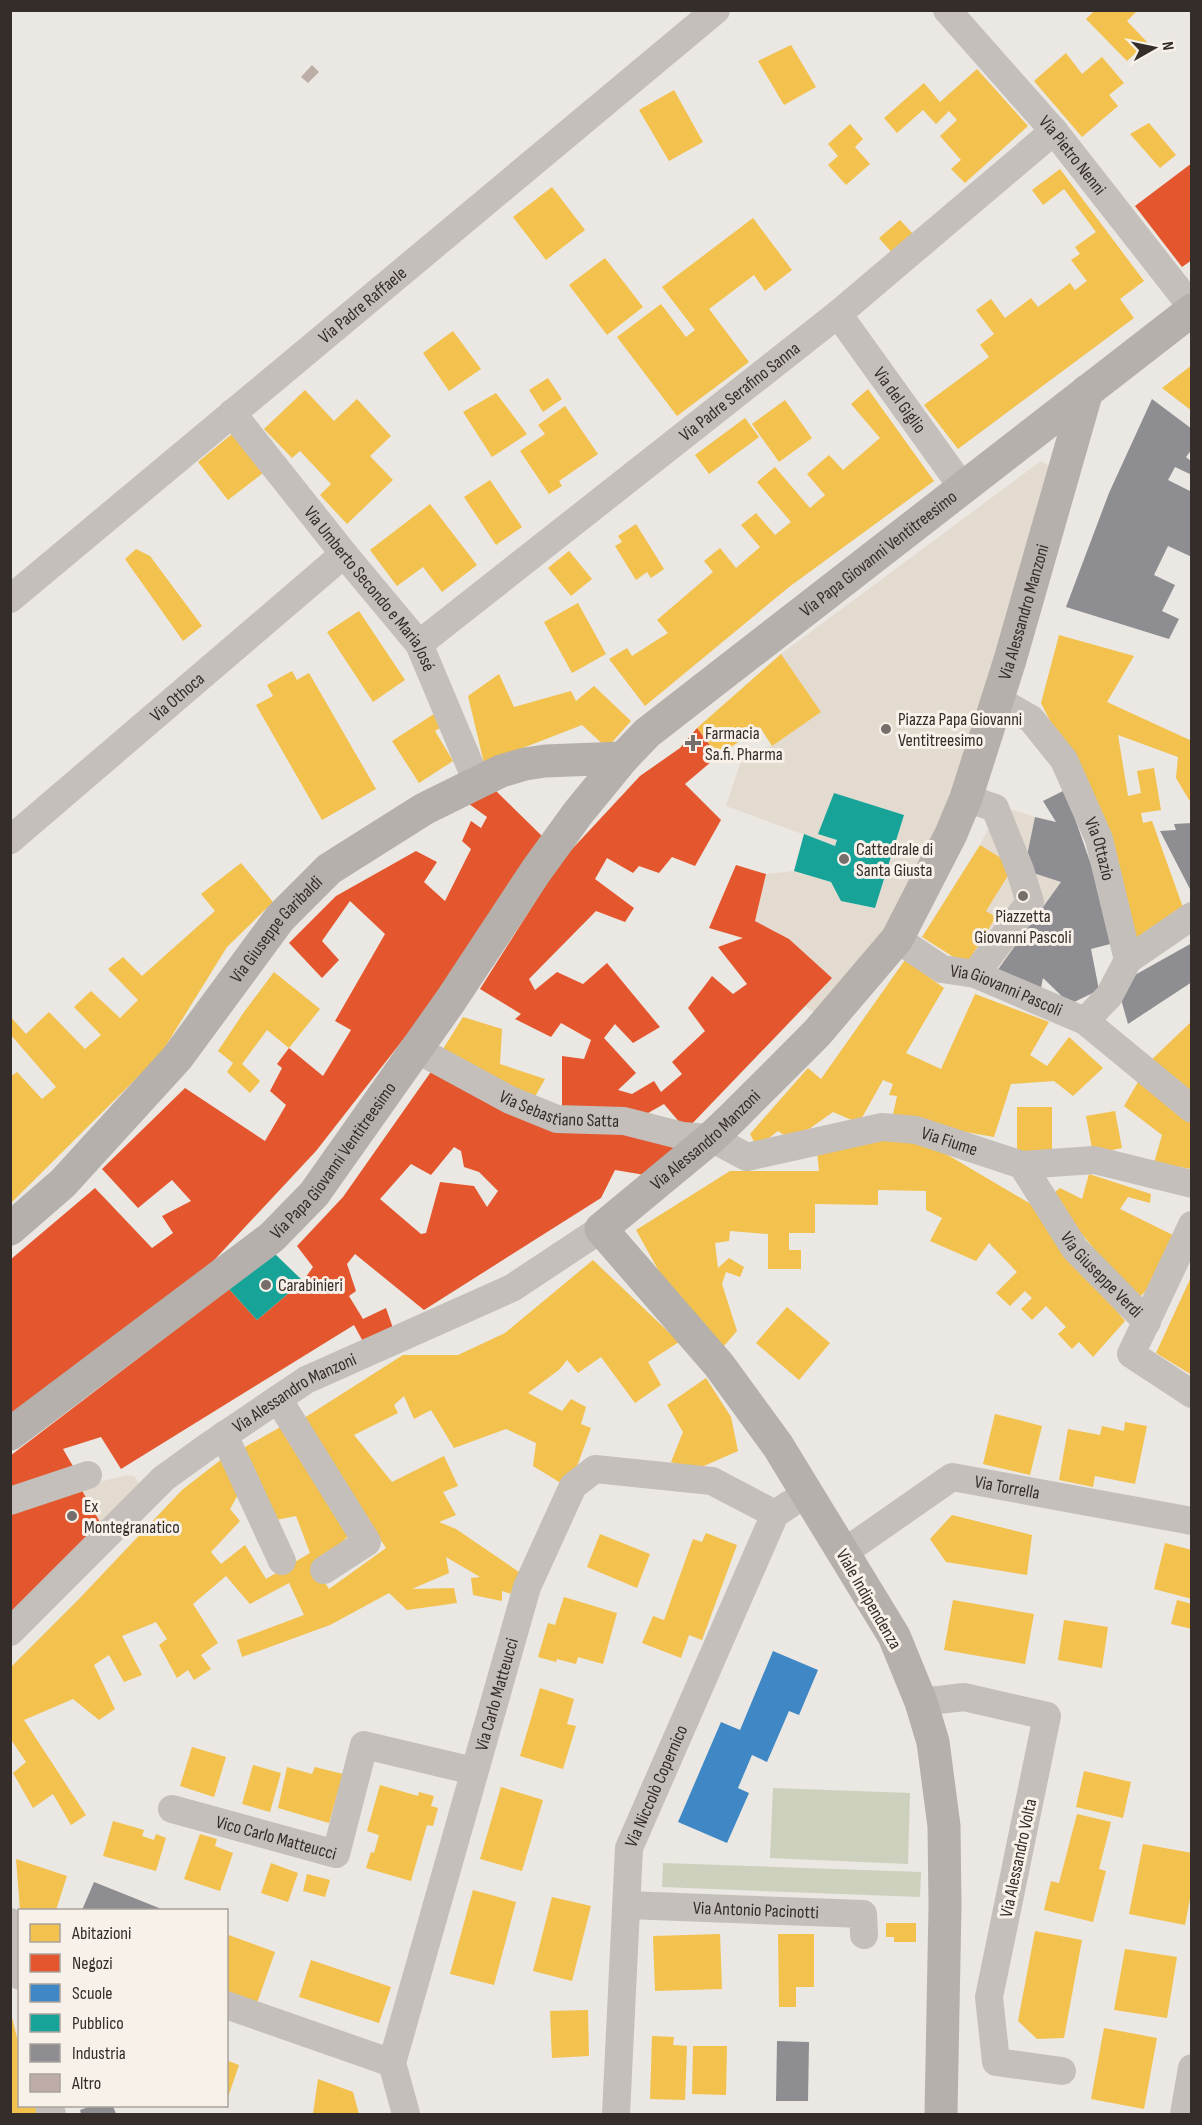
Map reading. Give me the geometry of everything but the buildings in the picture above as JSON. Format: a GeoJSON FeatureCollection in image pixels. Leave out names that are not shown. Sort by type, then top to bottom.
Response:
{"type":"FeatureCollection","features":[{"type":"Feature","properties":{"kind":"main road","name":"Via Papa Giovanni Ventitreesimo"},"geometry":{"type":"LineString","coordinates":[[10,1434],[272,1237],[314,1194],[451,1000],[536,871],[578,813],[623,758],[647,733],[1191,308]]}},
{"type":"Feature","properties":{"kind":"main road","name":"Via Alessandro Manzoni"},"geometry":{"type":"LineString","coordinates":[[601,1229],[711,1138],[817,1033],[897,939],[951,834],[966,798],[1010,660],[1087,391]]}},
{"type":"Feature","properties":{"kind":"main road","name":"Via Giuseppe Garibaldi"},"geometry":{"type":"LineString","coordinates":[[10,1229],[63,1183],[177,1058],[280,918],[329,869],[424,809],[501,771],[545,761],[623,758]]}},
{"type":"Feature","properties":{"kind":"main road"},"geometry":{"type":"LineString","coordinates":[[545,761],[563,772],[573,787],[578,813]]}},
{"type":"Feature","properties":{"kind":"main road","name":"Viale Indipendenza"},"geometry":{"type":"LineString","coordinates":[[601,1229],[719,1365],[778,1446],[894,1636],[921,1702],[933,1742],[944,1826],[945,1906],[941,2115]]}},
{"type":"Feature","properties":{"kind":"street","name":"Via Padre Raffaele"},"geometry":{"type":"LineString","coordinates":[[10,599],[109,519],[232,413],[716,10]]}},
{"type":"Feature","properties":{"kind":"street","name":"Via Pietro Nenni"},"geometry":{"type":"LineString","coordinates":[[947,10],[1054,131],[1191,308]]}},
{"type":"Feature","properties":{"kind":"street","name":"Via Padre Serafino Sanna"},"geometry":{"type":"LineString","coordinates":[[419,644],[838,314],[1054,131]]}},
{"type":"Feature","properties":{"kind":"street","name":"Via del Giglio"},"geometry":{"type":"LineString","coordinates":[[838,314],[963,488]]}},
{"type":"Feature","properties":{"kind":"street","name":"Via Umberto Secondo e Maria José"},"geometry":{"type":"LineString","coordinates":[[232,413],[419,644],[477,782]]}},
{"type":"Feature","properties":{"kind":"street","name":"Via Othoca"},"geometry":{"type":"LineString","coordinates":[[10,840],[344,554]]}},
{"type":"Feature","properties":{"kind":"street","name":"Via Ottazio"},"geometry":{"type":"LineString","coordinates":[[996,699],[1031,719],[1064,760],[1099,839],[1128,960]]}},
{"type":"Feature","properties":{"kind":"street"},"geometry":{"type":"LineString","coordinates":[[966,798],[994,808],[1020,870],[1030,902],[975,974]]}},
{"type":"Feature","properties":{"kind":"street"},"geometry":{"type":"LineString","coordinates":[[1085,1021],[1109,996],[1128,960],[1191,916]]}},
{"type":"Feature","properties":{"kind":"street","name":"Via Giovanni Pascoli"},"geometry":{"type":"LineString","coordinates":[[897,939],[942,969],[975,974],[1085,1021],[1191,1109]]}},
{"type":"Feature","properties":{"kind":"street","name":"Via Sebastiano Satta"},"geometry":{"type":"LineString","coordinates":[[416,1049],[510,1100],[557,1119],[624,1121],[683,1136],[711,1138]]}},
{"type":"Feature","properties":{"kind":"street","name":"Via Fiume"},"geometry":{"type":"LineString","coordinates":[[711,1138],[747,1157],[882,1127],[916,1130],[1022,1165],[1094,1160],[1191,1184]]}},
{"type":"Feature","properties":{"kind":"street","name":"Via Giuseppe Verdi"},"geometry":{"type":"LineString","coordinates":[[1022,1165],[1075,1249],[1147,1322],[1131,1354],[1191,1394]]}},
{"type":"Feature","properties":{"kind":"street"},"geometry":{"type":"LineString","coordinates":[[1147,1322],[1191,1225]]}},
{"type":"Feature","properties":{"kind":"street","name":"Via Alessandro Manzoni"},"geometry":{"type":"LineString","coordinates":[[10,1632],[164,1478],[224,1435],[306,1380],[512,1288],[601,1229]]}},
{"type":"Feature","properties":{"kind":"street"},"geometry":{"type":"LineString","coordinates":[[278,1399],[367,1542],[324,1570]]}},
{"type":"Feature","properties":{"kind":"street"},"geometry":{"type":"LineString","coordinates":[[224,1435],[282,1561]]}},
{"type":"Feature","properties":{"kind":"street","name":"Via Carlo Matteucci"},"geometry":{"type":"LineString","coordinates":[[405,2115],[392,2063],[527,1587],[573,1486],[595,1469],[712,1481],[775,1514]]}},
{"type":"Feature","properties":{"kind":"street"},"geometry":{"type":"LineString","coordinates":[[10,1501],[88,1475]]}},
{"type":"Feature","properties":{"kind":"street","name":"Via Torrella"},"geometry":{"type":"LineString","coordinates":[[843,1553],[952,1477],[1191,1521]]}},
{"type":"Feature","properties":{"kind":"street"},"geometry":{"type":"LineString","coordinates":[[775,1514],[806,1493]]}},
{"type":"Feature","properties":{"kind":"street","name":"Via Niccolò Copernico"},"geometry":{"type":"LineString","coordinates":[[616,2115],[629,1848],[775,1514]]}},
{"type":"Feature","properties":{"kind":"street","name":"Via Alessandro Volta"},"geometry":{"type":"LineString","coordinates":[[921,1702],[964,1697],[1047,1716],[989,1997],[996,2062],[1062,2071]]}},
{"type":"Feature","properties":{"kind":"street","name":"Vico Carlo Matteucci"},"geometry":{"type":"LineString","coordinates":[[172,1809],[336,1854],[364,1745],[474,1771]]}},
{"type":"Feature","properties":{"kind":"street","name":"Via Antonio Pacinotti"},"geometry":{"type":"LineString","coordinates":[[627,1905],[863,1914],[864,1935]]}},
{"type":"Feature","properties":{"kind":"street"},"geometry":{"type":"LineString","coordinates":[[13,1929],[18,1963]]}},
{"type":"Feature","properties":{"kind":"street"},"geometry":{"type":"LineString","coordinates":[[228,2006],[392,2063]]}},
{"type":"Feature","properties":{"kind":"street"},"geometry":{"type":"LineString","coordinates":[[1184,2115],[1191,2068]]}},
{"type":"Feature","properties":{"kind":"green space"},"geometry":{"type":"Polygon","coordinates":[[[773,1788],[910,1793],[908,1864],[770,1858],[773,1788]]]}},
{"type":"Feature","properties":{"kind":"green space"},"geometry":{"type":"Polygon","coordinates":[[[663,1863],[921,1872],[920,1897],[662,1887],[663,1863]]]}},
{"type":"Feature","properties":{"kind":"shaded area","name":"Piazza Papa Giovanni Ventitreesimo"},"geometry":{"type":"Polygon","coordinates":[[[1041,461],[1055,470],[957,788],[917,886],[825,1020],[805,1006],[832,978],[789,939],[755,921],[766,874],[794,871],[831,882],[842,901],[875,908],[904,815],[834,793],[819,834],[837,840],[835,846],[726,806],[744,752],[772,746],[821,712],[781,654],[1041,461]]]}},
{"type":"Feature","properties":{"kind":"shaded area","name":"Piazzetta Giovanni Pascoli"},"geometry":{"type":"Polygon","coordinates":[[[1000,806],[1035,817],[1024,870],[1061,882],[997,971],[966,965],[996,918],[986,911],[1014,866],[980,845],[1000,806]]]}},
{"type":"Feature","properties":{"kind":"shaded area"},"geometry":{"type":"Polygon","coordinates":[[[127,1475],[134,1476],[140,1485],[104,1529],[80,1487],[127,1475]]]}},
{"type":"Feature","properties":{"kind":"place","name":"Piazza Papa Giovanni Ventitreesimo"},"geometry":{"type":"Point","coordinates":[886,729]}},
{"type":"Feature","properties":{"kind":"place","name":"Farmacia Sa.fi. Pharma"},"geometry":{"type":"Point","coordinates":[693,743]}},
{"type":"Feature","properties":{"kind":"place","name":"Cattedrale di Santa Giusta"},"geometry":{"type":"Point","coordinates":[844,859]}},
{"type":"Feature","properties":{"kind":"place","name":"Piazzetta Giovanni Pascoli"},"geometry":{"type":"Point","coordinates":[1023,896]}},
{"type":"Feature","properties":{"kind":"place","name":"Carabinieri"},"geometry":{"type":"Point","coordinates":[266,1285]}},
{"type":"Feature","properties":{"kind":"place","name":"Ex Montegranatico"},"geometry":{"type":"Point","coordinates":[72,1516]}}]}
